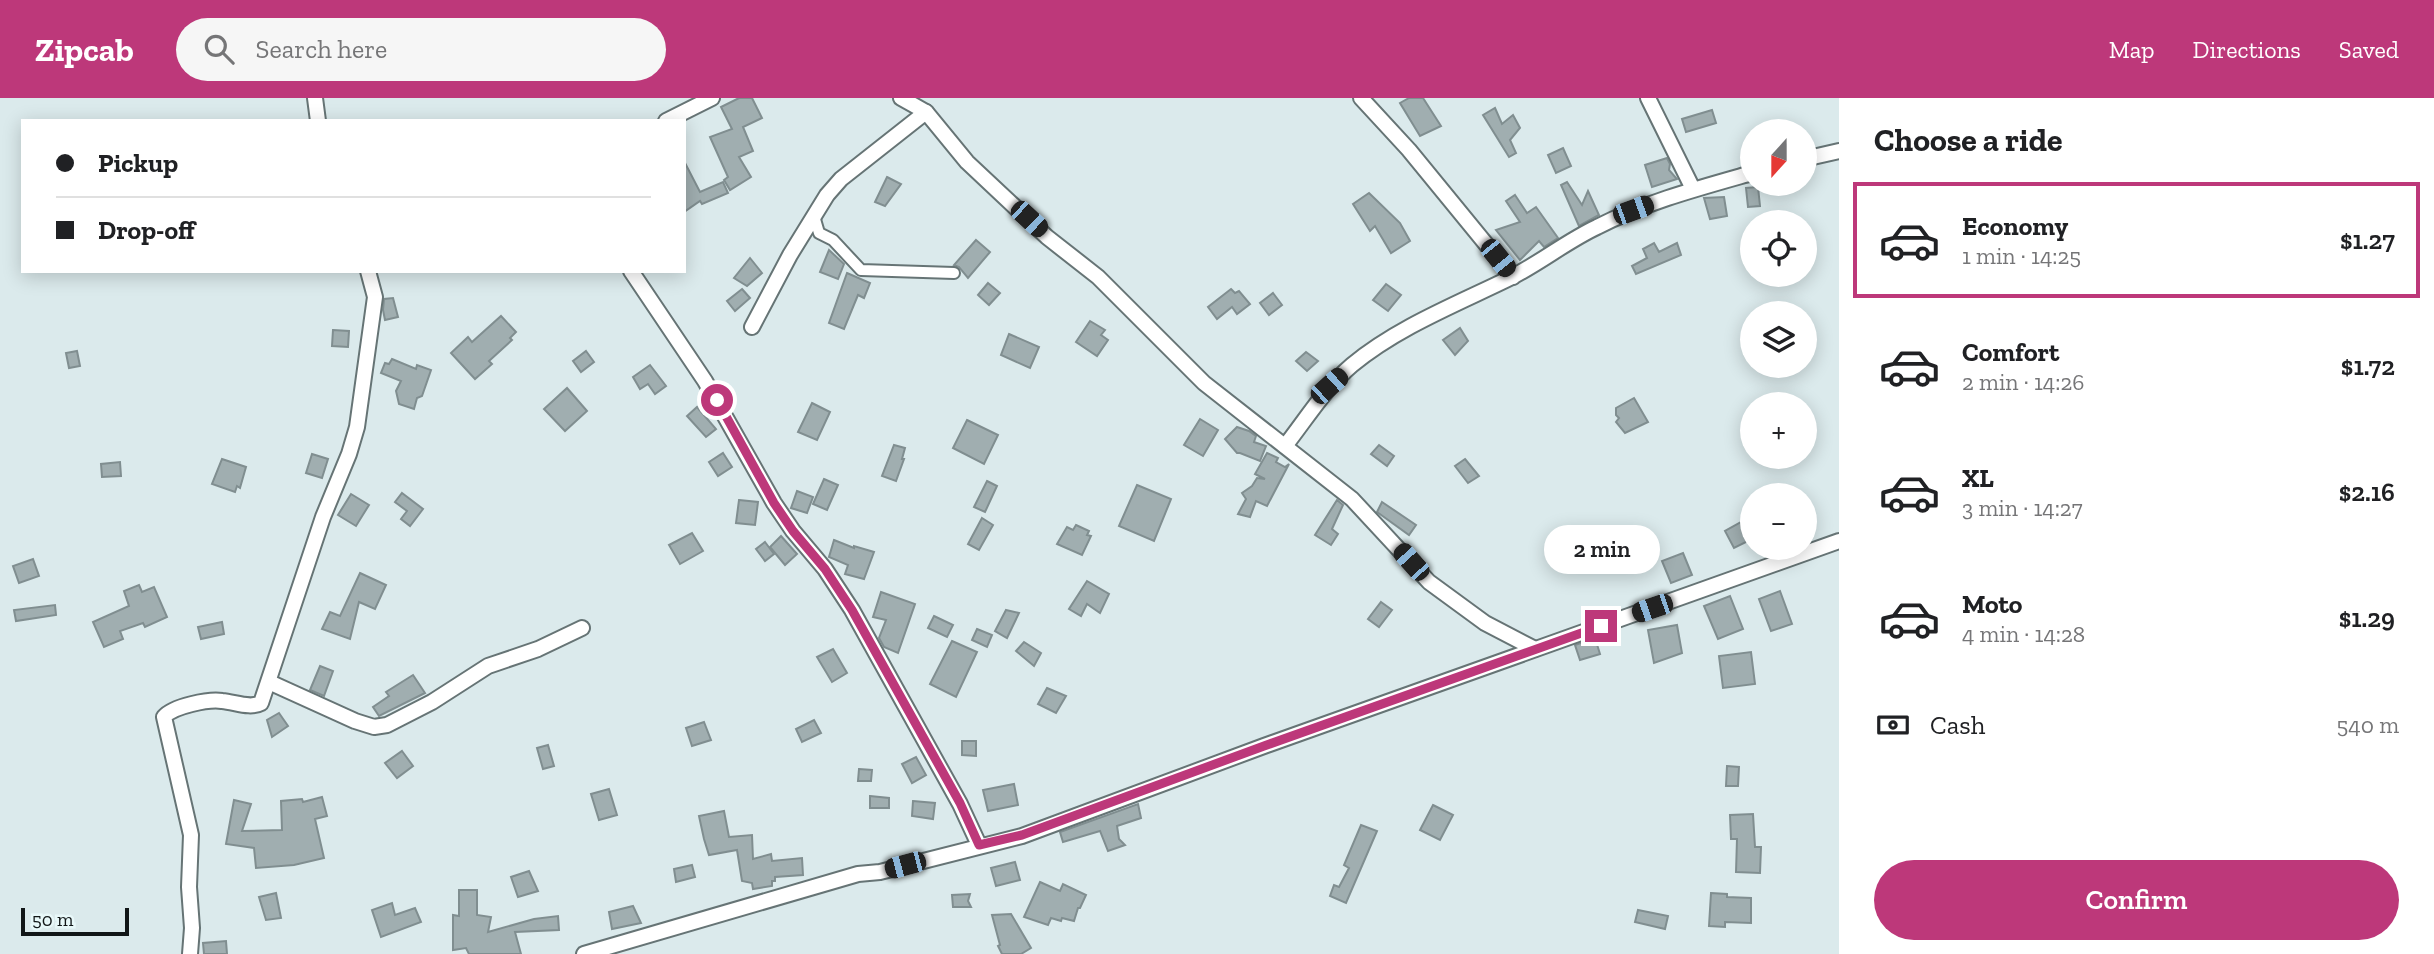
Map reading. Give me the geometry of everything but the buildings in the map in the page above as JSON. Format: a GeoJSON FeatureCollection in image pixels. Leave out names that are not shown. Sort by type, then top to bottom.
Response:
{"type":"FeatureCollection","features":[{"type":"Feature","properties":{"kind":"street"},"geometry":{"type":"LineString","coordinates":[[315,98],[318,119]]}},
{"type":"Feature","properties":{"kind":"street"},"geometry":{"type":"LineString","coordinates":[[670,119],[712,98]]}},
{"type":"Feature","properties":{"kind":"street"},"geometry":{"type":"LineString","coordinates":[[901,98],[926,112],[967,162],[1047,237],[1098,277],[1204,383],[1352,499],[1429,582],[1485,624],[1535,649]]}},
{"type":"Feature","properties":{"kind":"street"},"geometry":{"type":"LineString","coordinates":[[1361,98],[1409,150],[1513,276]]}},
{"type":"Feature","properties":{"kind":"street"},"geometry":{"type":"LineString","coordinates":[[1648,98],[1693,189]]}},
{"type":"Feature","properties":{"kind":"street"},"geometry":{"type":"LineString","coordinates":[[752,327],[790,255],[841,179],[926,112]]}},
{"type":"Feature","properties":{"kind":"street"},"geometry":{"type":"LineString","coordinates":[[1817,156],[1839,151]]}},
{"type":"Feature","properties":{"kind":"street"},"geometry":{"type":"LineString","coordinates":[[1285,446],[1329,386],[1355,363],[1432,316],[1552,256],[1593,228],[1633,210],[1740,176]]}},
{"type":"Feature","properties":{"kind":"street"},"geometry":{"type":"LineString","coordinates":[[814,216],[819,233],[833,240],[861,270],[954,273]]}},
{"type":"Feature","properties":{"kind":"street"},"geometry":{"type":"LineString","coordinates":[[190,954],[192,928],[188,887],[191,835],[164,716],[169,711],[219,700],[259,705],[323,517],[357,427],[374,298],[368,273]]}},
{"type":"Feature","properties":{"kind":"street"},"geometry":{"type":"LineString","coordinates":[[633,273],[705,380],[774,503],[825,569],[852,610],[960,803],[979,845]]}},
{"type":"Feature","properties":{"kind":"street"},"geometry":{"type":"LineString","coordinates":[[584,954],[858,874],[880,872],[1022,835],[1839,541]]}},
{"type":"Feature","properties":{"kind":"street"},"geometry":{"type":"LineString","coordinates":[[269,682],[374,727],[387,725],[432,702],[488,666],[538,649],[582,628]]}},
{"type":"Feature","properties":{"kind":"route"},"geometry":{"type":"LineString","coordinates":[[717,400],[774,503],[825,569],[852,610],[960,803],[979,845],[1022,835],[1601,626]]}}]}
